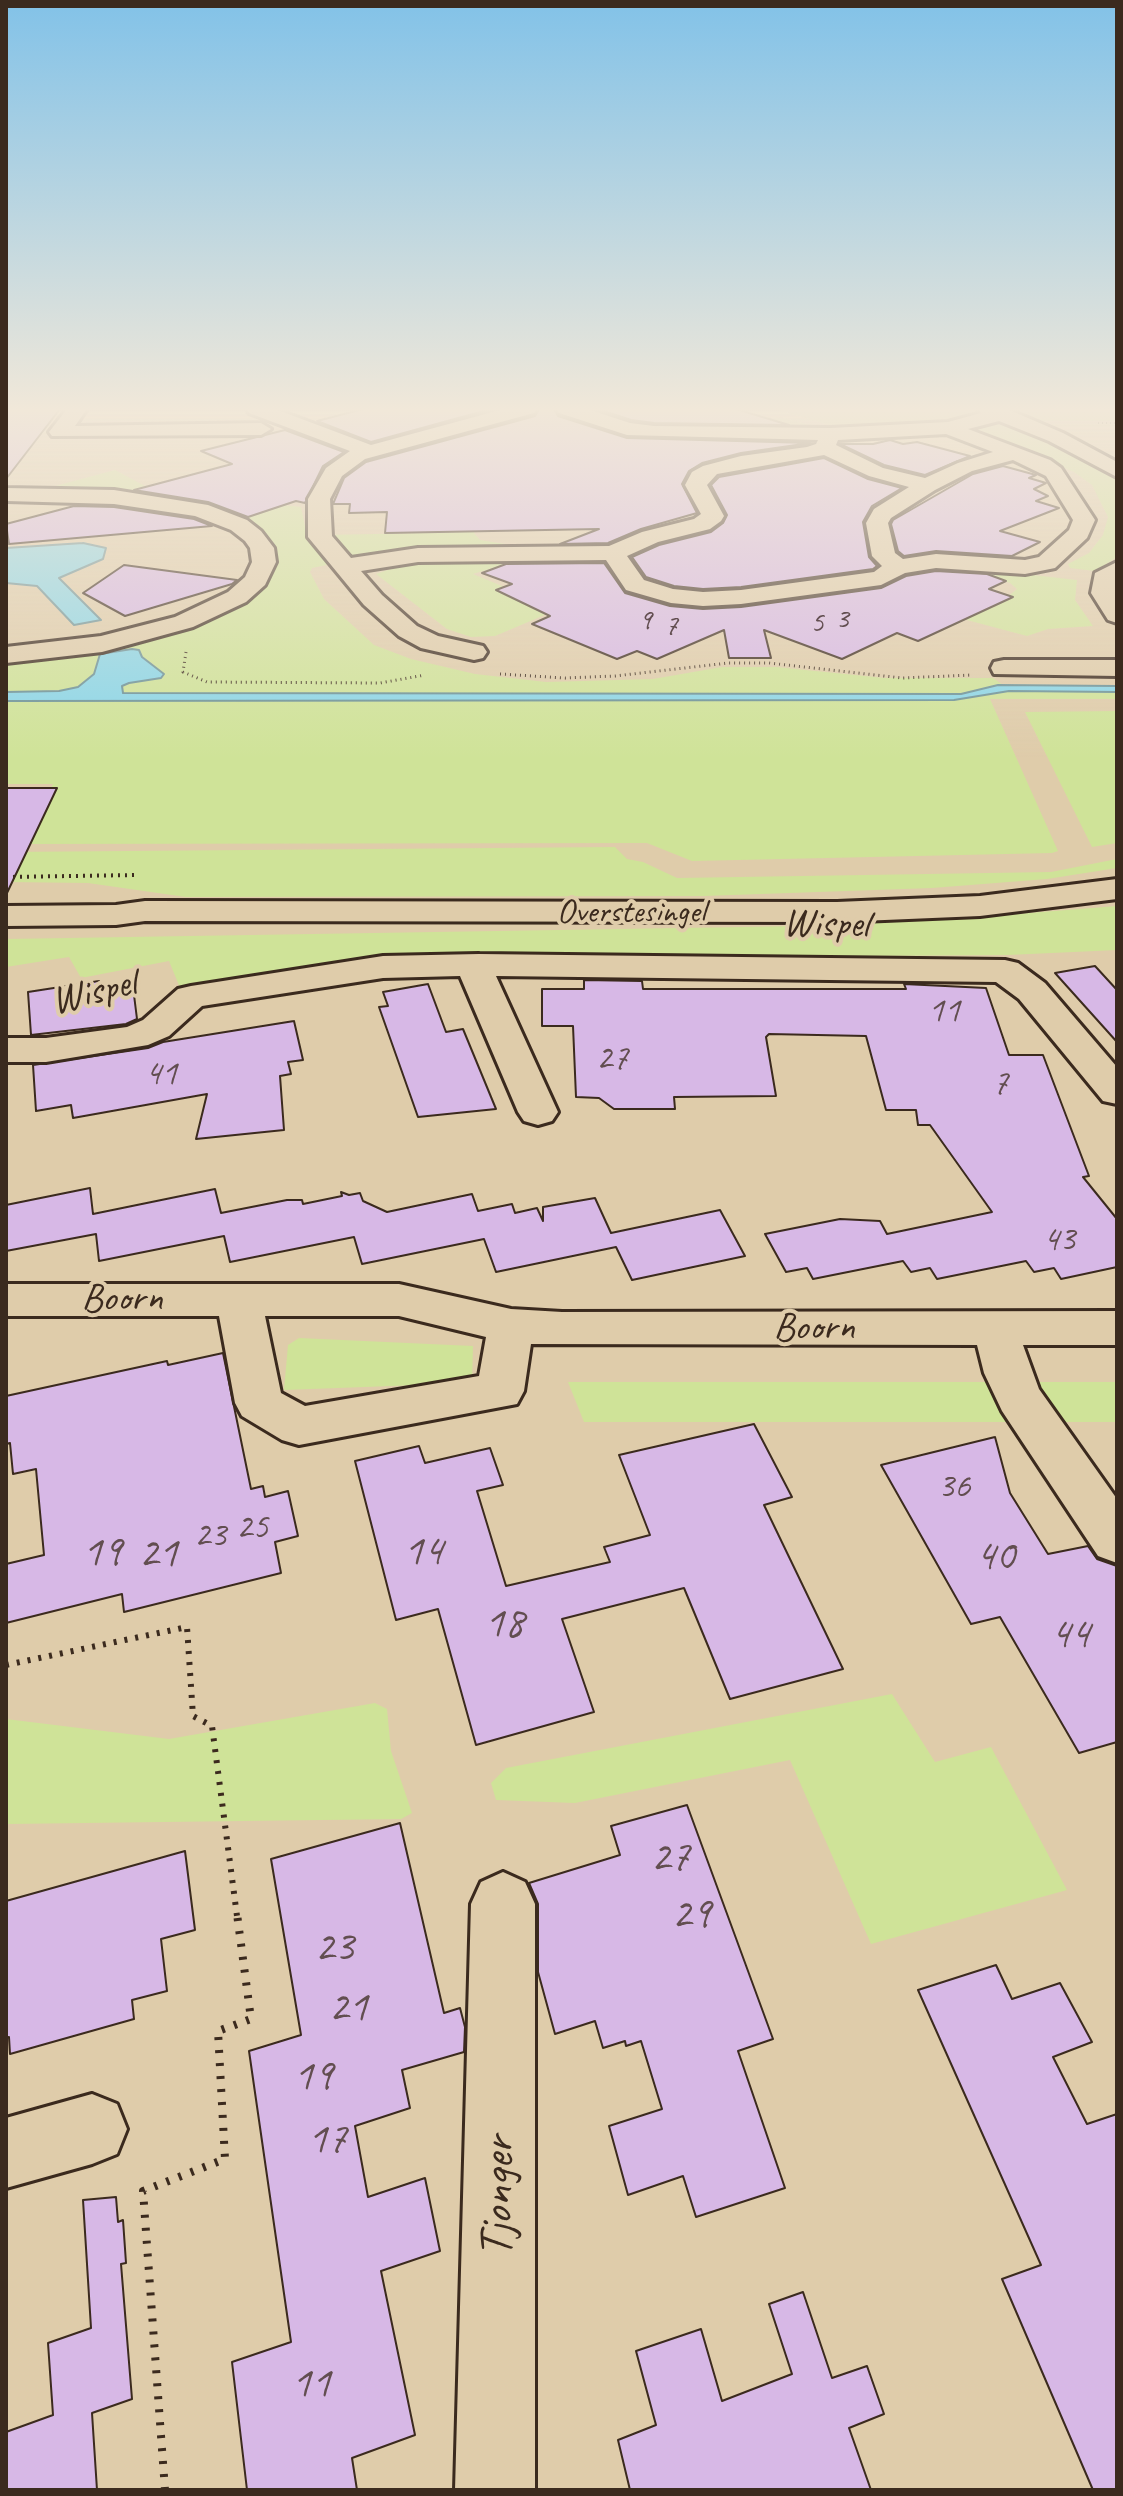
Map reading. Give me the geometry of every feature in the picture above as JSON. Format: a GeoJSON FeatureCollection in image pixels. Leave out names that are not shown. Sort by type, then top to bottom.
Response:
{"type":"FeatureCollection","features":[{"type":"Feature","properties":{"kind":"street"},"geometry":{"type":"LineString","coordinates":[[6,655],[102,644],[158,631],[208,613],[237,597],[256,580],[264,562],[262,548],[253,536],[235,525]]}},
{"type":"Feature","properties":{"kind":"street"},"geometry":{"type":"LineString","coordinates":[[320,525],[320,537],[373,600],[408,631],[430,642],[474,652]]}},
{"type":"Feature","properties":{"kind":"street"},"geometry":{"type":"LineString","coordinates":[[347,566],[418,555],[613,553],[650,537],[696,525]]}},
{"type":"Feature","properties":{"kind":"street"},"geometry":{"type":"LineString","coordinates":[[878,525],[884,556],[898,567]]}},
{"type":"Feature","properties":{"kind":"street"},"geometry":{"type":"LineString","coordinates":[[613,553],[635,585],[671,596],[703,599],[772,594],[881,578],[898,567],[936,561],[1025,567],[1047,563],[1079,533],[1082,525]]}},
{"type":"Feature","properties":{"kind":"street"},"geometry":{"type":"LineString","coordinates":[[1117,569],[1104,578],[1103,593],[1117,615]]}},
{"type":"Feature","properties":{"kind":"street"},"geometry":{"type":"LineString","coordinates":[[991,668],[1117,668]]}},
{"type":"Feature","properties":{"kind":"street","name":"Overstesingel"},"geometry":{"type":"LineString","coordinates":[[6,916],[116,915],[145,911],[837,912],[980,906],[1117,889]]}},
{"type":"Feature","properties":{"kind":"street","name":"Overstesingel"},"geometry":{"type":"LineString","coordinates":[[6,901],[124,906],[145,911]]}},
{"type":"Feature","properties":{"kind":"street"},"geometry":{"type":"LineString","coordinates":[[479,965],[478,981],[538,1112]]}},
{"type":"Feature","properties":{"kind":"street","name":"Wispel"},"geometry":{"type":"LineString","coordinates":[[6,1050],[46,1050],[135,1037],[156,1028],[191,997],[383,967],[479,965],[1005,971],[1032,991],[1117,1092]]}},
{"type":"Feature","properties":{"kind":"street"},"geometry":{"type":"LineString","coordinates":[[238,1299],[259,1403],[299,1426],[500,1391],[511,1326]]}},
{"type":"Feature","properties":{"kind":"street","name":"Boorn"},"geometry":{"type":"LineString","coordinates":[[6,1300],[399,1300],[511,1326],[1117,1328]]}},
{"type":"Feature","properties":{"kind":"street"},"geometry":{"type":"LineString","coordinates":[[995,1328],[1019,1398],[1117,1541]]}},
{"type":"Feature","properties":{"kind":"street","name":"Tjonger"},"geometry":{"type":"LineString","coordinates":[[495,2490],[503,1904]]}},
{"type":"Feature","properties":{"kind":"street"},"geometry":{"type":"LineString","coordinates":[[6,2153],[92,2129]]}},
{"type":"Feature","properties":{"kind":"path"},"geometry":{"type":"LineString","coordinates":[[158,631],[183,646],[186,656],[183,672],[207,682],[380,683],[435,673]]}},
{"type":"Feature","properties":{"kind":"path"},"geometry":{"type":"LineString","coordinates":[[498,673],[565,678],[615,676],[728,663],[769,663],[902,678],[973,675],[991,668]]}},
{"type":"Feature","properties":{"kind":"path"},"geometry":{"type":"LineString","coordinates":[[6,1665],[187,1627],[193,1716],[212,1726],[251,2019],[218,2031],[225,2159],[143,2191],[165,2490]]}},
{"type":"Feature","properties":{"kind":"green space"},"geometry":{"type":"Polygon","coordinates":[[[245,525],[305,525],[307,536],[331,564],[312,568],[310,572],[324,599],[374,645],[411,659],[475,674],[546,682],[653,679],[722,667],[776,667],[884,678],[993,678],[1003,685],[961,694],[123,693],[122,686],[129,683],[161,678],[153,664],[141,657],[141,653],[97,671],[78,687],[68,690],[6,692],[6,661],[168,633],[219,615],[249,600],[263,585],[245,525]]]}},
{"type":"Feature","properties":{"kind":"green space"},"geometry":{"type":"Polygon","coordinates":[[[428,525],[479,525],[474,533],[480,540],[524,547],[363,564],[325,535],[423,533],[428,525]]]}},
{"type":"Feature","properties":{"kind":"green space"},"geometry":{"type":"Polygon","coordinates":[[[613,525],[689,527],[654,538],[613,525]]]}},
{"type":"Feature","properties":{"kind":"green space"},"geometry":{"type":"Polygon","coordinates":[[[1106,525],[1117,525],[1117,557],[1095,571],[1070,568],[1068,564],[1089,553],[1103,535],[1106,525]]]}},
{"type":"Feature","properties":{"kind":"green space"},"geometry":{"type":"Polygon","coordinates":[[[512,562],[473,574],[524,595],[566,606],[495,636],[471,637],[447,629],[376,574],[396,567],[423,564],[512,562]]]}},
{"type":"Feature","properties":{"kind":"green space"},"geometry":{"type":"Polygon","coordinates":[[[962,567],[1077,580],[1075,600],[1093,626],[1048,629],[1027,636],[963,619],[996,606],[1017,589],[1010,583],[962,567]]]}},
{"type":"Feature","properties":{"kind":"green space"},"geometry":{"type":"Polygon","coordinates":[[[1009,691],[1117,692],[1117,699],[990,699],[1058,851],[1052,853],[692,861],[647,843],[23,844],[53,784],[6,784],[6,701],[954,700],[1009,691]]]}},
{"type":"Feature","properties":{"kind":"green space"},"geometry":{"type":"Polygon","coordinates":[[[1117,711],[1117,843],[1092,847],[1025,712],[1117,711]]]}},
{"type":"Feature","properties":{"kind":"green space"},"geometry":{"type":"Polygon","coordinates":[[[615,847],[627,859],[643,862],[677,878],[1051,872],[1117,859],[1117,868],[1047,879],[932,888],[704,896],[186,897],[88,883],[6,882],[6,852],[615,847]]]}},
{"type":"Feature","properties":{"kind":"green space"},"geometry":{"type":"Polygon","coordinates":[[[1117,906],[1117,950],[1008,955],[383,959],[183,995],[169,961],[81,978],[69,957],[6,967],[6,939],[803,926],[941,920],[1117,906]]]}},
{"type":"Feature","properties":{"kind":"green space"},"geometry":{"type":"Polygon","coordinates":[[[299,1338],[473,1346],[472,1383],[284,1390],[288,1345],[299,1338]]]}},
{"type":"Feature","properties":{"kind":"green space"},"geometry":{"type":"Polygon","coordinates":[[[568,1382],[1117,1382],[1117,1422],[584,1422],[568,1382]]]}},
{"type":"Feature","properties":{"kind":"green space"},"geometry":{"type":"Polygon","coordinates":[[[892,1694],[935,1762],[991,1747],[1067,1890],[871,1944],[790,1760],[575,1803],[496,1800],[491,1783],[506,1768],[892,1694]]]}},
{"type":"Feature","properties":{"kind":"green space"},"geometry":{"type":"Polygon","coordinates":[[[375,1703],[387,1709],[391,1751],[412,1813],[401,1819],[6,1824],[6,1719],[169,1739],[375,1703]]]}},
{"type":"Feature","properties":{"kind":"water"},"geometry":{"type":"Polygon","coordinates":[[[83,543],[106,548],[103,559],[59,578],[101,620],[74,625],[37,586],[6,583],[6,548],[83,543]]]}},
{"type":"Feature","properties":{"kind":"water"},"geometry":{"type":"Polygon","coordinates":[[[139,650],[142,657],[164,674],[161,678],[122,686],[123,693],[961,694],[998,685],[1117,686],[1117,692],[1009,691],[954,700],[6,701],[6,692],[59,691],[78,687],[94,674],[100,654],[139,650]]]}},
{"type":"Feature","properties":{"kind":"building"},"geometry":{"type":"Polygon","coordinates":[[[6,525],[212,526],[9,544],[6,525]]]}},
{"type":"Feature","properties":{"kind":"building"},"geometry":{"type":"Polygon","coordinates":[[[386,525],[653,525],[608,543],[560,544],[599,529],[385,533],[386,525]]]}},
{"type":"Feature","properties":{"kind":"building"},"geometry":{"type":"Polygon","coordinates":[[[720,525],[864,525],[869,557],[877,566],[741,587],[703,589],[674,586],[646,577],[632,557],[659,545],[711,532],[720,525]]]}},
{"type":"Feature","properties":{"kind":"building"},"geometry":{"type":"Polygon","coordinates":[[[891,525],[1014,525],[1000,531],[1040,542],[1012,556],[936,551],[904,556],[898,551],[891,525]]]}},
{"type":"Feature","properties":{"kind":"building"},"geometry":{"type":"Polygon","coordinates":[[[604,563],[625,593],[670,606],[703,609],[741,607],[881,588],[906,576],[936,571],[987,574],[1006,581],[989,589],[1013,597],[918,641],[897,633],[842,659],[764,630],[771,658],[729,658],[724,630],[657,659],[637,651],[617,659],[532,624],[550,616],[496,590],[512,584],[482,573],[506,564],[604,563]]]}},
{"type":"Feature","properties":{"kind":"building"},"geometry":{"type":"Polygon","coordinates":[[[124,565],[237,580],[125,616],[83,593],[124,565]]]}},
{"type":"Feature","properties":{"kind":"building"},"geometry":{"type":"Polygon","coordinates":[[[6,788],[57,788],[6,895],[6,788]]]}},
{"type":"Feature","properties":{"kind":"building"},"geometry":{"type":"Polygon","coordinates":[[[1095,966],[1117,990],[1117,1042],[1055,973],[1095,966]]]}},
{"type":"Feature","properties":{"kind":"building"},"geometry":{"type":"Polygon","coordinates":[[[584,980],[642,981],[643,989],[906,989],[904,984],[986,988],[1009,1055],[1043,1055],[1089,1176],[1083,1177],[1117,1219],[1117,1267],[1061,1279],[1054,1268],[1034,1272],[1026,1261],[937,1279],[930,1268],[911,1272],[903,1261],[813,1279],[807,1268],[786,1272],[765,1234],[840,1219],[880,1221],[887,1234],[992,1212],[930,1125],[918,1125],[916,1110],[886,1110],[866,1036],[769,1034],[766,1037],[776,1096],[674,1097],[675,1109],[614,1109],[599,1098],[576,1097],[573,1026],[542,1026],[542,989],[584,989],[584,980]]]}},
{"type":"Feature","properties":{"kind":"building"},"geometry":{"type":"Polygon","coordinates":[[[99,981],[101,992],[133,987],[137,1019],[126,1024],[31,1035],[28,992],[99,981]]]}},
{"type":"Feature","properties":{"kind":"building"},"geometry":{"type":"Polygon","coordinates":[[[428,984],[446,1032],[463,1029],[496,1109],[418,1117],[379,1007],[388,1006],[383,992],[428,984]]]}},
{"type":"Feature","properties":{"kind":"building"},"geometry":{"type":"Polygon","coordinates":[[[294,1021],[303,1060],[288,1062],[291,1074],[280,1076],[284,1130],[196,1139],[207,1094],[73,1118],[71,1105],[36,1111],[33,1065],[294,1021]]]}},
{"type":"Feature","properties":{"kind":"building"},"geometry":{"type":"Polygon","coordinates":[[[90,1188],[93,1214],[215,1189],[221,1213],[287,1200],[302,1200],[303,1204],[342,1196],[341,1192],[349,1195],[360,1193],[363,1201],[387,1212],[472,1194],[478,1211],[512,1204],[515,1213],[537,1208],[543,1221],[543,1207],[595,1198],[611,1233],[720,1210],[745,1256],[632,1280],[616,1247],[496,1272],[484,1239],[362,1264],[354,1237],[230,1262],[224,1236],[99,1261],[96,1234],[6,1251],[6,1205],[90,1188]]]}},
{"type":"Feature","properties":{"kind":"building"},"geometry":{"type":"Polygon","coordinates":[[[223,1353],[251,1489],[263,1486],[265,1497],[288,1491],[298,1536],[275,1542],[281,1573],[124,1612],[122,1594],[6,1623],[6,1564],[44,1555],[36,1469],[13,1474],[10,1443],[6,1444],[6,1396],[167,1361],[168,1365],[223,1353]]]}},
{"type":"Feature","properties":{"kind":"building"},"geometry":{"type":"Polygon","coordinates":[[[754,1424],[792,1497],[764,1505],[843,1669],[730,1699],[684,1588],[562,1619],[594,1712],[476,1745],[438,1609],[396,1620],[355,1461],[419,1446],[425,1463],[490,1448],[503,1485],[477,1491],[506,1586],[610,1562],[604,1547],[650,1535],[619,1455],[754,1424]]]}},
{"type":"Feature","properties":{"kind":"building"},"geometry":{"type":"Polygon","coordinates":[[[995,1437],[1010,1493],[1048,1554],[1088,1546],[1097,1559],[1117,1566],[1117,1742],[1079,1753],[1000,1617],[971,1624],[881,1465],[995,1437]]]}},
{"type":"Feature","properties":{"kind":"building"},"geometry":{"type":"Polygon","coordinates":[[[687,1805],[773,2039],[738,2051],[785,2188],[696,2217],[683,2176],[628,2195],[609,2126],[662,2109],[641,2041],[626,2046],[625,2041],[603,2048],[595,2021],[555,2034],[538,1972],[538,1904],[529,1883],[620,1855],[611,1826],[687,1805]]]}},
{"type":"Feature","properties":{"kind":"building"},"geometry":{"type":"Polygon","coordinates":[[[400,1823],[444,2013],[460,2008],[465,2027],[464,2052],[402,2070],[410,2108],[355,2126],[368,2197],[425,2178],[440,2251],[381,2271],[415,2435],[352,2458],[357,2490],[247,2490],[232,2362],[291,2342],[249,2051],[301,2035],[271,1859],[400,1823]]]}},
{"type":"Feature","properties":{"kind":"building"},"geometry":{"type":"Polygon","coordinates":[[[185,1851],[195,1930],[161,1939],[167,1991],[132,2000],[134,2019],[10,2054],[9,2037],[6,2038],[6,1901],[185,1851]]]}},
{"type":"Feature","properties":{"kind":"building"},"geometry":{"type":"Polygon","coordinates":[[[996,1965],[1012,1999],[1060,1983],[1092,2042],[1053,2057],[1087,2124],[1117,2114],[1117,2490],[1093,2490],[1002,2279],[1041,2265],[918,1990],[996,1965]]]}},
{"type":"Feature","properties":{"kind":"building"},"geometry":{"type":"Polygon","coordinates":[[[116,2197],[118,2222],[123,2220],[126,2263],[121,2264],[132,2399],[92,2413],[97,2490],[6,2490],[6,2432],[53,2415],[48,2343],[91,2328],[83,2200],[116,2197]]]}},
{"type":"Feature","properties":{"kind":"building"},"geometry":{"type":"Polygon","coordinates":[[[803,2292],[832,2378],[867,2366],[884,2414],[849,2428],[871,2490],[630,2490],[618,2440],[656,2425],[636,2351],[701,2329],[722,2401],[792,2374],[769,2304],[803,2292]]]}}]}
